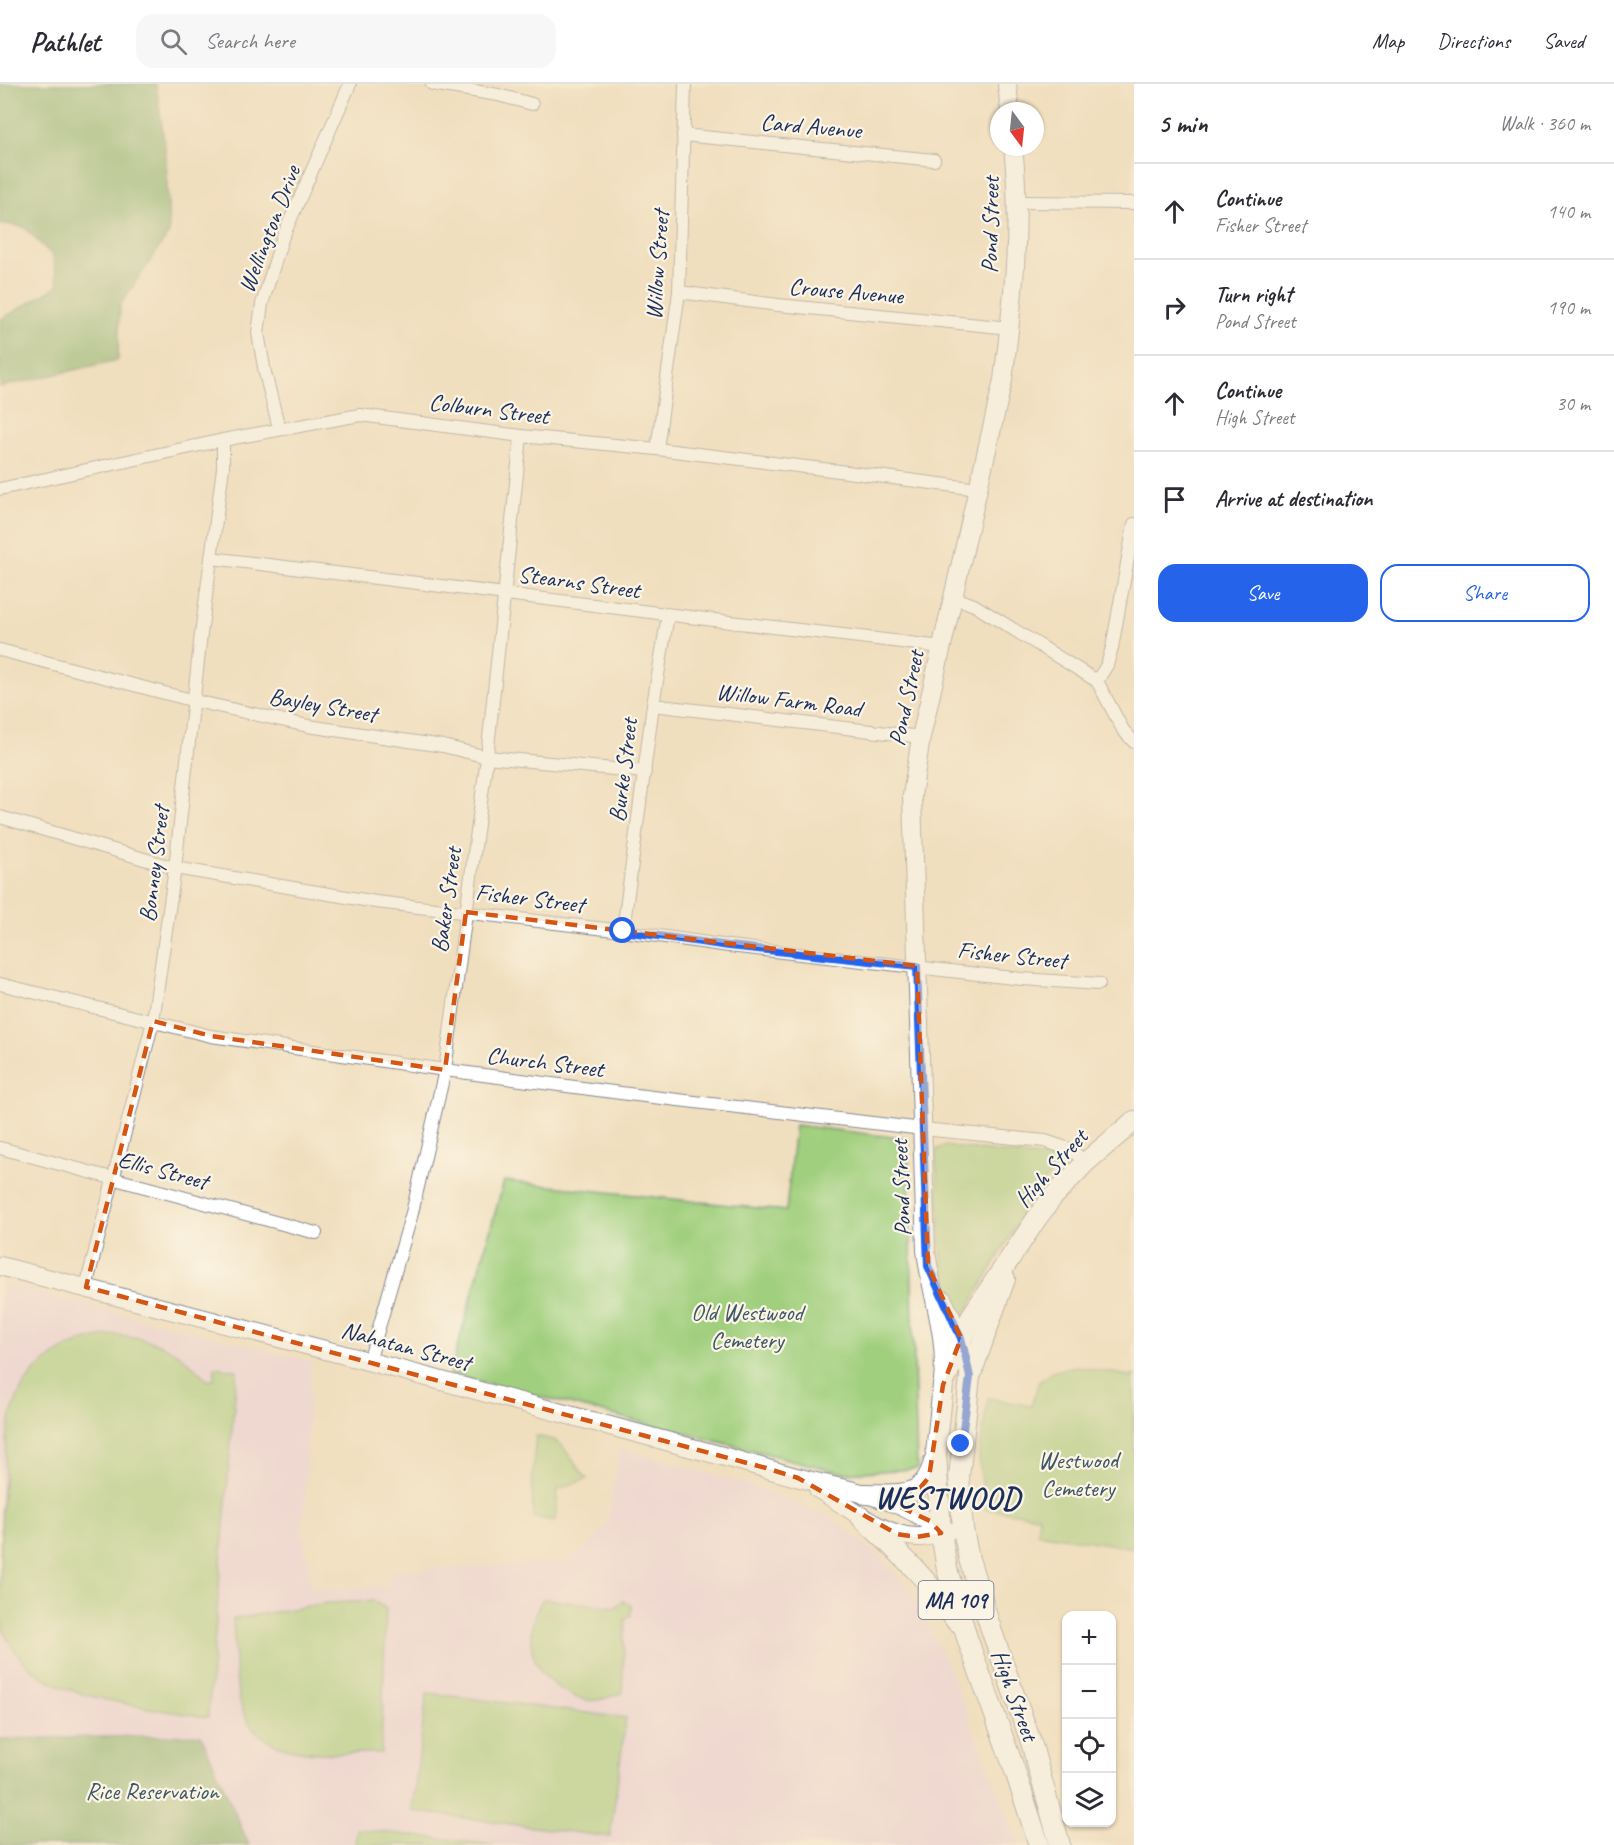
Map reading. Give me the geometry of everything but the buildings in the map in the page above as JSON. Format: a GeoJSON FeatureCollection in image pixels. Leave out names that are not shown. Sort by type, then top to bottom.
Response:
{"type":"FeatureCollection","features":[{"type":"Feature","properties":{"kind":"main road","name":"High Street"},"geometry":{"type":"LineString","coordinates":[[1039,1845],[1016,1771],[967,1638],[947,1569],[941,1533],[936,1453],[943,1385],[972,1315],[1047,1205],[1084,1162],[1134,1121]]}},
{"type":"Feature","properties":{"kind":"main road","name":"High Street"},"geometry":{"type":"LineString","coordinates":[[1013,1257],[970,1377],[959,1477],[963,1529],[969,1559],[1031,1742],[1060,1845]]}},
{"type":"Feature","properties":{"kind":"main road"},"geometry":{"type":"LineString","coordinates":[[865,1494],[894,1494],[920,1488],[929,1477],[936,1453]]}},
{"type":"Feature","properties":{"kind":"main road"},"geometry":{"type":"LineString","coordinates":[[861,1517],[918,1571],[949,1610],[967,1638]]}},
{"type":"Feature","properties":{"kind":"street","name":"Wellington Drive"},"geometry":{"type":"LineString","coordinates":[[279,428],[258,333],[262,304],[282,239],[350,84]]}},
{"type":"Feature","properties":{"kind":"street"},"geometry":{"type":"LineString","coordinates":[[432,84],[498,95],[532,104]]}},
{"type":"Feature","properties":{"kind":"street","name":"Willow Street"},"geometry":{"type":"LineString","coordinates":[[657,449],[679,292],[685,84]]}},
{"type":"Feature","properties":{"kind":"street"},"geometry":{"type":"LineString","coordinates":[[1006,84],[1009,102]]}},
{"type":"Feature","properties":{"kind":"street","name":"Card Avenue"},"geometry":{"type":"LineString","coordinates":[[683,135],[934,160]]}},
{"type":"Feature","properties":{"kind":"street","name":"Pond Street"},"geometry":{"type":"LineString","coordinates":[[943,1385],[944,1345],[928,1266],[912,796],[921,737],[1003,380],[1010,328],[1018,202],[1014,156]]}},
{"type":"Feature","properties":{"kind":"street"},"geometry":{"type":"LineString","coordinates":[[1018,202],[1134,203]]}},
{"type":"Feature","properties":{"kind":"street","name":"Crouse Avenue"},"geometry":{"type":"LineString","coordinates":[[679,292],[778,305],[1010,328]]}},
{"type":"Feature","properties":{"kind":"street","name":"Colburn Street"},"geometry":{"type":"LineString","coordinates":[[0,489],[279,428],[360,415],[978,489]]}},
{"type":"Feature","properties":{"kind":"street","name":"Baker Street"},"geometry":{"type":"LineString","coordinates":[[369,1362],[412,1213],[445,1070],[487,757],[521,436]]}},
{"type":"Feature","properties":{"kind":"street","name":"Bonney Street"},"geometry":{"type":"LineString","coordinates":[[86,1287],[153,1022],[175,868],[223,468],[223,440]]}},
{"type":"Feature","properties":{"kind":"street"},"geometry":{"type":"LineString","coordinates":[[1097,681],[1107,665],[1112,648],[1134,524]]}},
{"type":"Feature","properties":{"kind":"street","name":"Stearns Street"},"geometry":{"type":"LineString","coordinates":[[211,558],[941,647]]}},
{"type":"Feature","properties":{"kind":"street"},"geometry":{"type":"LineString","coordinates":[[953,597],[974,605],[1097,681],[1123,730],[1134,742]]}},
{"type":"Feature","properties":{"kind":"street","name":"Burke Street"},"geometry":{"type":"LineString","coordinates":[[623,931],[653,705],[668,615]]}},
{"type":"Feature","properties":{"kind":"street","name":"Bayley Street"},"geometry":{"type":"LineString","coordinates":[[0,651],[195,701],[308,726],[443,746],[487,757],[645,772]]}},
{"type":"Feature","properties":{"kind":"street","name":"Willow Farm Road"},"geometry":{"type":"LineString","coordinates":[[653,705],[921,737]]}},
{"type":"Feature","properties":{"kind":"street","name":"Fisher Street"},"geometry":{"type":"LineString","coordinates":[[0,817],[175,868],[376,902],[729,946],[1022,979],[1099,984]]}},
{"type":"Feature","properties":{"kind":"street","name":"Church Street"},"geometry":{"type":"LineString","coordinates":[[0,984],[211,1035],[445,1070],[1045,1142],[1072,1150],[1084,1162]]}},
{"type":"Feature","properties":{"kind":"street","name":"Ellis Street"},"geometry":{"type":"LineString","coordinates":[[0,1148],[316,1233]]}},
{"type":"Feature","properties":{"kind":"street","name":"Nahatan Street"},"geometry":{"type":"LineString","coordinates":[[0,1266],[865,1494],[917,1514],[930,1521],[941,1533]]}},
{"type":"Feature","properties":{"kind":"street","name":"Pond Street"},"geometry":{"type":"LineString","coordinates":[[928,1266],[961,1338],[970,1377]]}},
{"type":"Feature","properties":{"kind":"street","name":"Nahatan Street"},"geometry":{"type":"LineString","coordinates":[[798,1478],[836,1499],[861,1517],[897,1534],[916,1537],[963,1529]]}},
{"type":"Feature","properties":{"kind":"highlighted area"},"geometry":{"type":"Polygon","coordinates":[[[466,912],[917,966],[928,1266],[961,1338],[943,1385],[929,1477],[920,1488],[888,1501],[930,1521],[941,1533],[916,1537],[897,1534],[798,1478],[766,1468],[86,1287],[153,1021],[211,1036],[445,1070],[466,912]]]}},
{"type":"Feature","properties":{"kind":"shaded area"},"geometry":{"type":"Polygon","coordinates":[[[0,1283],[311,1362],[303,1529],[312,1589],[388,1586],[389,1572],[555,1562],[572,1557],[593,1541],[607,1523],[620,1448],[758,1488],[829,1516],[876,1552],[915,1596],[953,1678],[1020,1845],[249,1845],[201,1735],[0,1739],[0,1283]]]}},
{"type":"Feature","properties":{"kind":"green space"},"geometry":{"type":"Polygon","coordinates":[[[0,84],[156,84],[166,156],[169,233],[120,305],[118,360],[0,387],[0,320],[58,286],[53,256],[24,227],[0,223],[0,84]]]}},
{"type":"Feature","properties":{"kind":"green space","name":"Old Westwood Cemetery"},"geometry":{"type":"Polygon","coordinates":[[[795,1125],[908,1139],[917,1469],[843,1473],[450,1374],[504,1181],[786,1211],[795,1125]]]}},
{"type":"Feature","properties":{"kind":"green space"},"geometry":{"type":"Polygon","coordinates":[[[945,1146],[1055,1159],[1058,1165],[1020,1211],[1022,1216],[965,1314],[957,1315],[943,1279],[936,1157],[937,1149],[945,1146]]]}},
{"type":"Feature","properties":{"kind":"green space"},"geometry":{"type":"Polygon","coordinates":[[[116,1335],[144,1339],[167,1347],[187,1361],[207,1380],[214,1380],[215,1367],[237,1370],[208,1717],[105,1700],[85,1695],[48,1680],[33,1670],[19,1656],[8,1639],[0,1618],[3,1497],[10,1420],[16,1402],[24,1385],[48,1360],[79,1343],[116,1335]]]}},
{"type":"Feature","properties":{"kind":"green space","name":"Westwood Cemetery"},"geometry":{"type":"Polygon","coordinates":[[[1075,1366],[1134,1375],[1134,1548],[1037,1533],[1039,1516],[985,1509],[979,1456],[988,1398],[1031,1406],[1039,1382],[1052,1372],[1075,1366]]]}},
{"type":"Feature","properties":{"kind":"green space"},"geometry":{"type":"Polygon","coordinates":[[[536,1436],[554,1440],[563,1447],[587,1479],[558,1489],[555,1521],[533,1517],[532,1481],[536,1436]]]}},
{"type":"Feature","properties":{"kind":"green space"},"geometry":{"type":"Polygon","coordinates":[[[543,1599],[616,1607],[622,1601],[631,1605],[631,1615],[625,1619],[622,1693],[600,1700],[575,1697],[552,1683],[543,1673],[532,1650],[531,1637],[532,1624],[543,1599]]]}},
{"type":"Feature","properties":{"kind":"green space"},"geometry":{"type":"Polygon","coordinates":[[[374,1601],[386,1609],[381,1753],[315,1753],[293,1750],[274,1744],[257,1733],[245,1716],[238,1692],[233,1619],[327,1603],[374,1601]]]}},
{"type":"Feature","properties":{"kind":"green space"},"geometry":{"type":"Polygon","coordinates":[[[427,1693],[626,1718],[610,1837],[412,1811],[427,1693]]]}},
{"type":"Feature","properties":{"kind":"green space","name":"Rice Reservation"},"geometry":{"type":"Polygon","coordinates":[[[201,1735],[249,1845],[0,1845],[0,1739],[201,1735]]]}},
{"type":"Feature","properties":{"kind":"green space"},"geometry":{"type":"Polygon","coordinates":[[[357,1829],[495,1845],[355,1845],[357,1829]]]}},
{"type":"Feature","properties":{"kind":"district","name":"WESTWOOD"},"geometry":{"type":"Point","coordinates":[948,1498]}},
{"type":"Feature","properties":{"kind":"route"},"geometry":{"type":"LineString","coordinates":[[623,931],[729,946],[917,966],[928,1266],[961,1338],[970,1377],[961,1444]]}}]}
